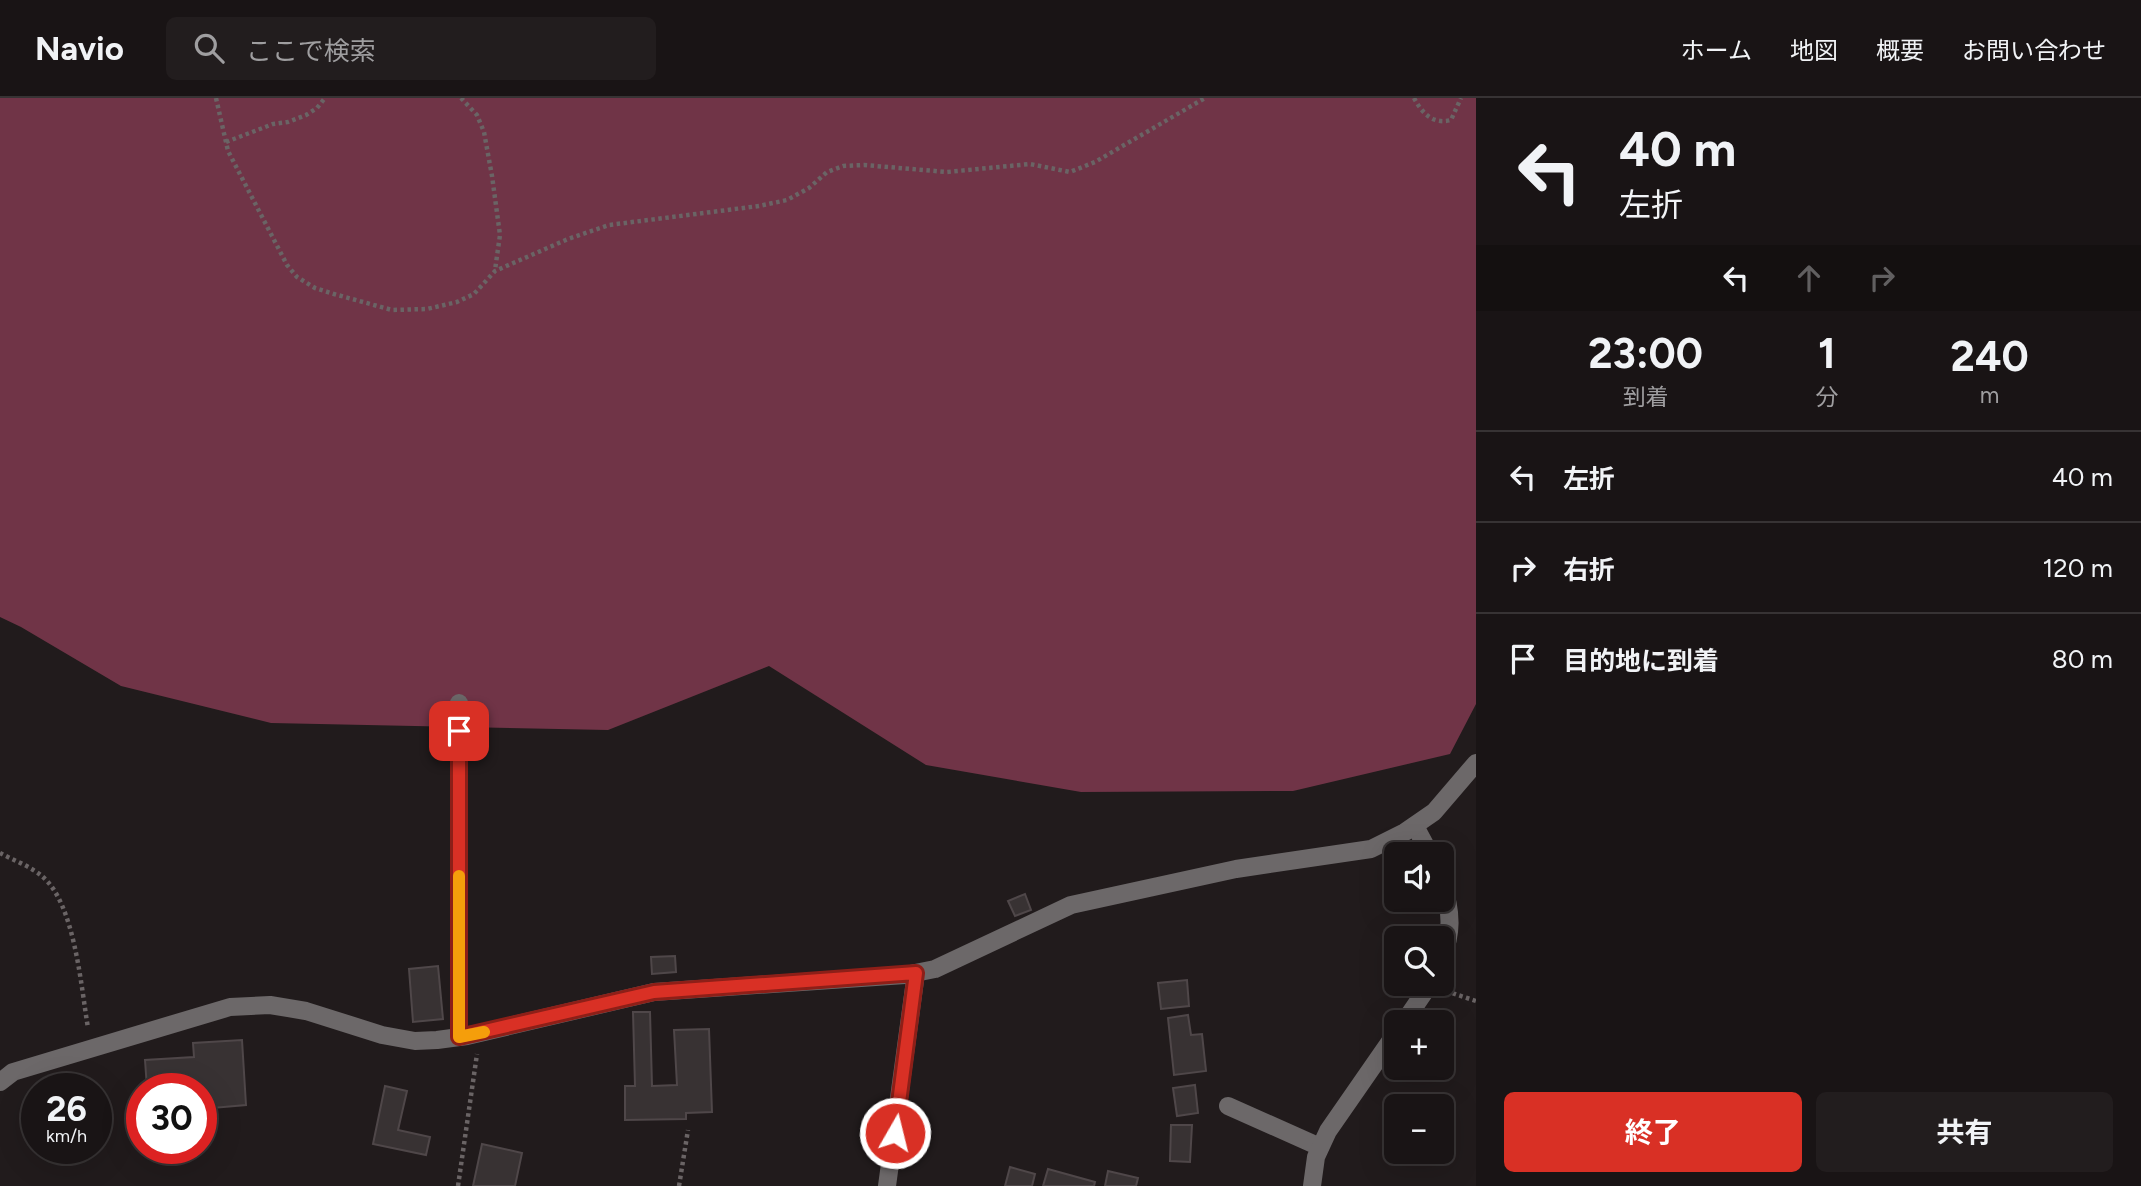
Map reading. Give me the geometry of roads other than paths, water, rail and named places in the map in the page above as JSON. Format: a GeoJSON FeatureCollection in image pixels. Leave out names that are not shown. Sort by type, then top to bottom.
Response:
{"type":"FeatureCollection","features":[{"type":"Feature","properties":{"kind":"street"},"geometry":{"type":"LineString","coordinates":[[459,703],[459,1037]]}},
{"type":"Feature","properties":{"kind":"street"},"geometry":{"type":"LineString","coordinates":[[0,1082],[13,1072],[230,1007],[270,1005],[306,1011],[382,1035],[415,1041],[459,1037],[654,992],[916,973],[936,969],[1071,905],[1236,869],[1371,849],[1434,812],[1476,763]]}},
{"type":"Feature","properties":{"kind":"street"},"geometry":{"type":"LineString","coordinates":[[1415,825],[1424,842]]}},
{"type":"Feature","properties":{"kind":"street"},"geometry":{"type":"LineString","coordinates":[[887,1186],[916,973]]}},
{"type":"Feature","properties":{"kind":"street"},"geometry":{"type":"LineString","coordinates":[[1312,1186],[1316,1157],[1328,1131],[1384,1050]]}},
{"type":"Feature","properties":{"kind":"street"},"geometry":{"type":"LineString","coordinates":[[1228,1106],[1320,1147]]}}]}
